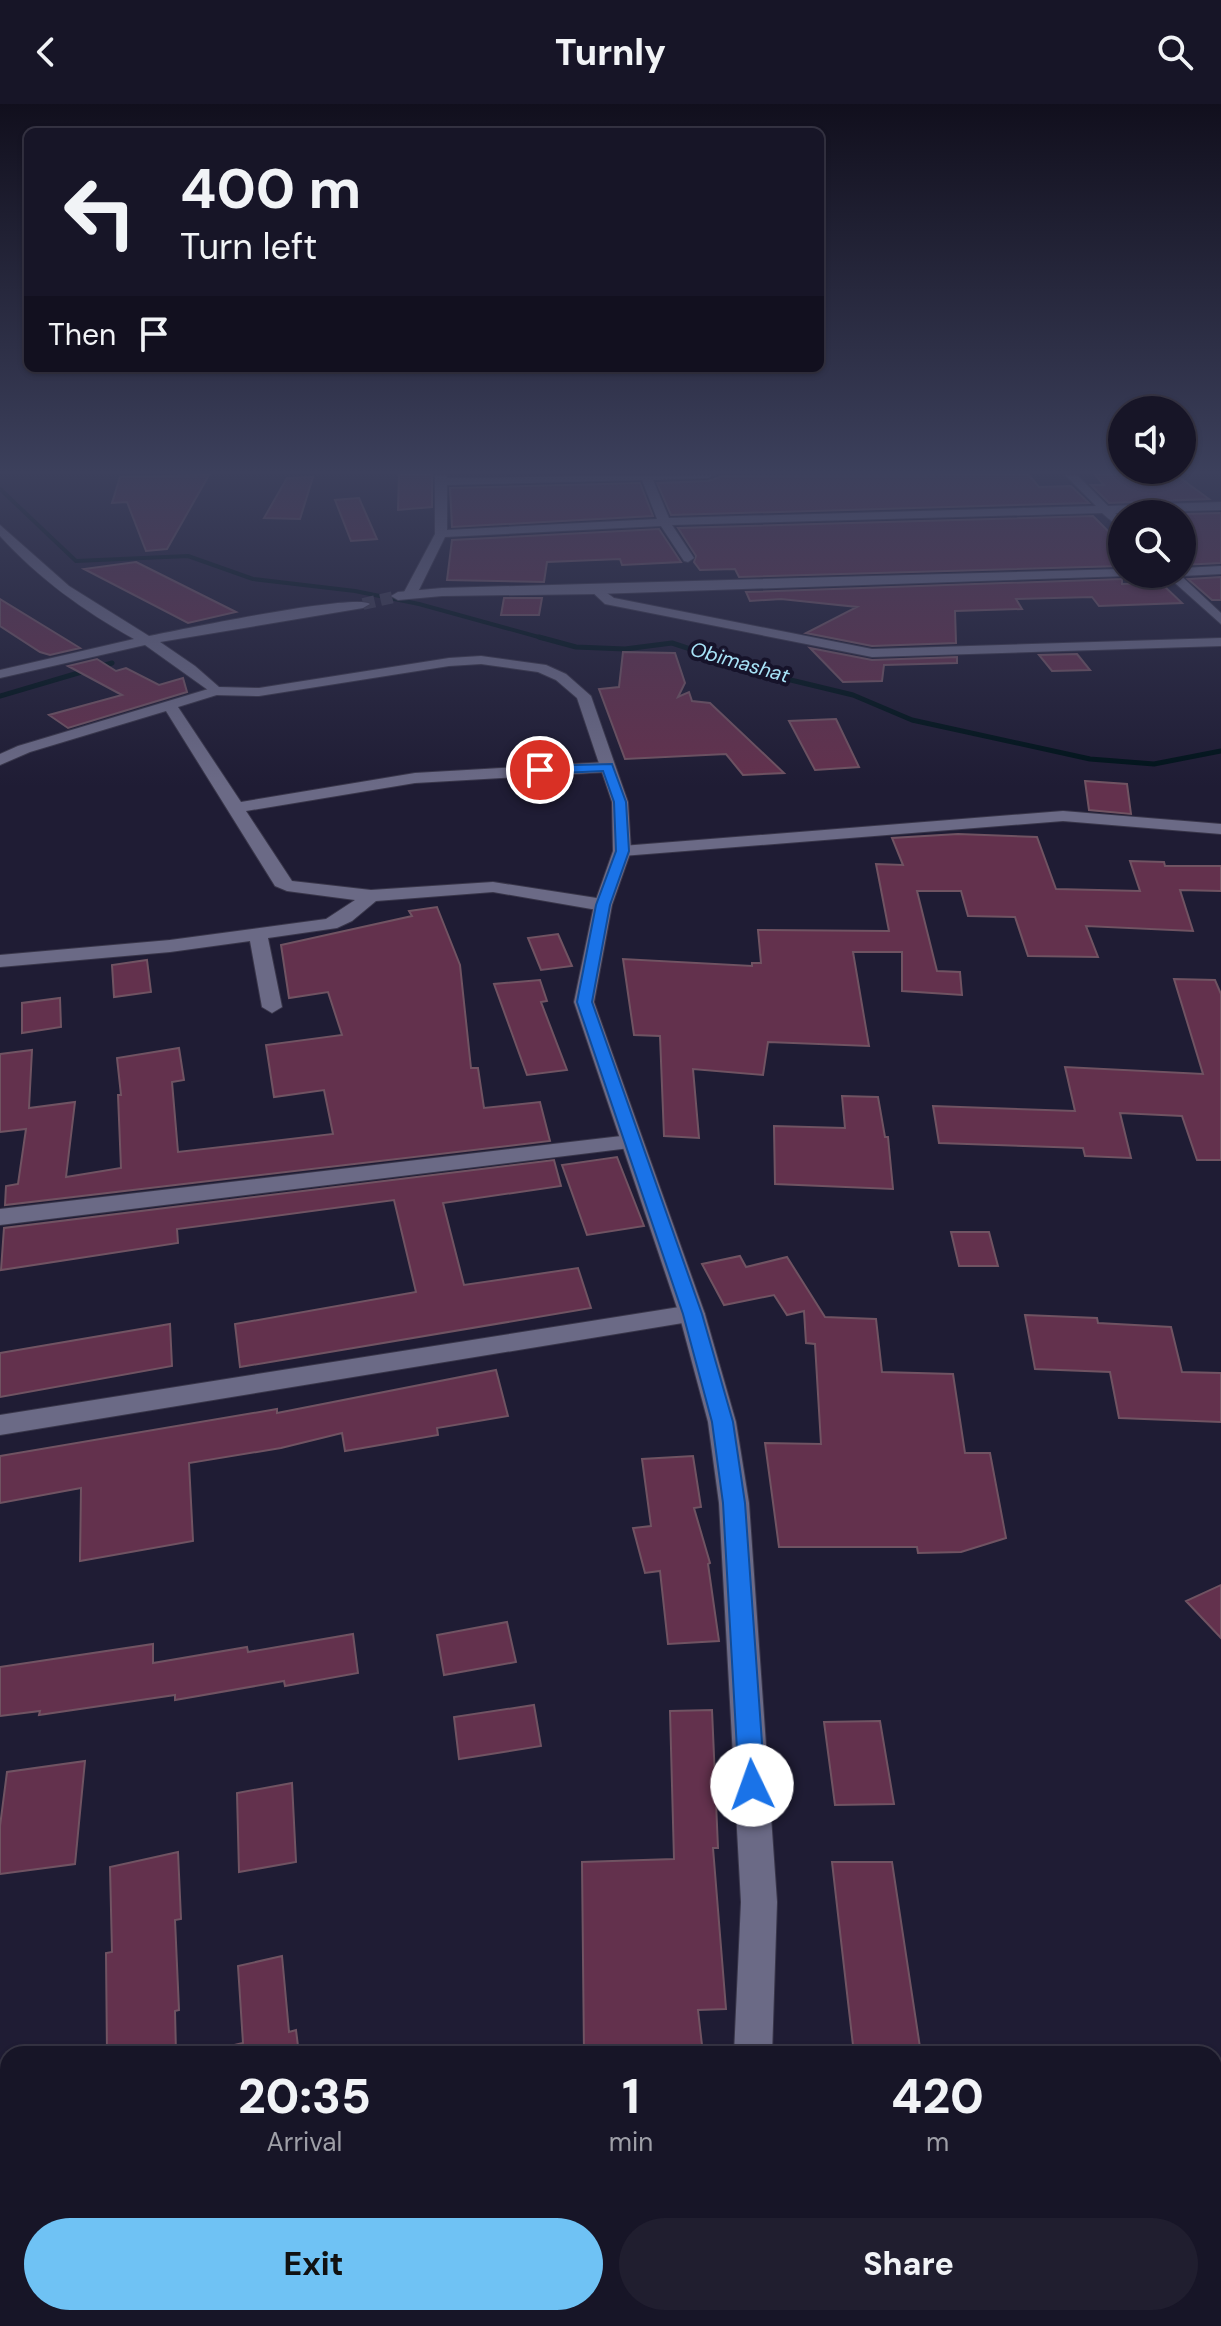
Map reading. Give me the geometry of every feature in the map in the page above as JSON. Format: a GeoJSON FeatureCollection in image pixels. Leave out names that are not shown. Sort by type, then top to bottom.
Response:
{"type":"FeatureCollection","features":[{"type":"Feature","properties":{"kind":"street"},"geometry":{"type":"LineString","coordinates":[[49,579],[169,651],[215,691]]}},
{"type":"Feature","properties":{"kind":"street"},"geometry":{"type":"LineString","coordinates":[[414,579],[404,595],[946,579]]}},
{"type":"Feature","properties":{"kind":"street"},"geometry":{"type":"LineString","coordinates":[[1186,588],[1221,620]]}},
{"type":"Feature","properties":{"kind":"street"},"geometry":{"type":"LineString","coordinates":[[597,590],[610,601],[872,653],[1221,642]]}},
{"type":"Feature","properties":{"kind":"street"},"geometry":{"type":"LineString","coordinates":[[0,674],[145,639],[268,616],[363,604]]}},
{"type":"Feature","properties":{"kind":"street"},"geometry":{"type":"LineString","coordinates":[[0,760],[24,749],[215,691],[259,692],[449,662],[514,662],[561,677],[584,696],[620,802],[622,851],[603,905],[584,1002],[692,1314],[722,1422],[734,1503],[759,1902],[753,2046]]}},
{"type":"Feature","properties":{"kind":"street"},"geometry":{"type":"LineString","coordinates":[[170,706],[199,747],[281,882],[287,886],[371,896],[493,887],[603,905]]}},
{"type":"Feature","properties":{"kind":"street"},"geometry":{"type":"LineString","coordinates":[[235,808],[415,778],[607,767]]}},
{"type":"Feature","properties":{"kind":"street"},"geometry":{"type":"LineString","coordinates":[[622,851],[1063,816],[1221,829]]}},
{"type":"Feature","properties":{"kind":"street"},"geometry":{"type":"LineString","coordinates":[[0,961],[258,935],[330,924],[345,917],[371,896]]}},
{"type":"Feature","properties":{"kind":"street"},"geometry":{"type":"LineString","coordinates":[[258,935],[272,1007]]}},
{"type":"Feature","properties":{"kind":"street"},"geometry":{"type":"LineString","coordinates":[[0,1217],[630,1142]]}},
{"type":"Feature","properties":{"kind":"street"},"geometry":{"type":"LineString","coordinates":[[0,1425],[692,1314]]}},
{"type":"Feature","properties":{"kind":"building"},"geometry":{"type":"Polygon","coordinates":[[[103,579],[169,579],[236,612],[188,623],[103,579]]]}},
{"type":"Feature","properties":{"kind":"building"},"geometry":{"type":"Polygon","coordinates":[[[447,579],[544,579],[544,582],[447,579]]]}},
{"type":"Feature","properties":{"kind":"building"},"geometry":{"type":"Polygon","coordinates":[[[1108,579],[1108,588],[1166,588],[1182,603],[1099,606],[1092,597],[1016,599],[1022,609],[955,611],[956,643],[872,646],[806,633],[857,607],[781,599],[750,601],[746,592],[1108,579]]]}},
{"type":"Feature","properties":{"kind":"building"},"geometry":{"type":"Polygon","coordinates":[[[1196,579],[1221,579],[1221,600],[1212,600],[1196,586],[1196,579]]]}},
{"type":"Feature","properties":{"kind":"building"},"geometry":{"type":"Polygon","coordinates":[[[504,598],[542,598],[539,615],[501,615],[504,598]]]}},
{"type":"Feature","properties":{"kind":"building"},"geometry":{"type":"Polygon","coordinates":[[[0,599],[80,648],[50,655],[40,652],[0,626],[0,599]]]}},
{"type":"Feature","properties":{"kind":"building"},"geometry":{"type":"Polygon","coordinates":[[[810,648],[872,660],[957,657],[957,663],[884,665],[882,681],[843,682],[810,648]]]}},
{"type":"Feature","properties":{"kind":"building"},"geometry":{"type":"Polygon","coordinates":[[[623,652],[675,653],[685,683],[678,697],[689,692],[692,701],[710,703],[784,773],[743,775],[726,754],[625,759],[599,689],[619,687],[623,652]]]}},
{"type":"Feature","properties":{"kind":"building"},"geometry":{"type":"Polygon","coordinates":[[[1077,654],[1090,670],[1052,671],[1039,655],[1077,654]]]}},
{"type":"Feature","properties":{"kind":"building"},"geometry":{"type":"Polygon","coordinates":[[[97,659],[116,671],[126,668],[159,685],[183,678],[187,692],[68,728],[49,715],[122,695],[68,666],[97,659]]]}},
{"type":"Feature","properties":{"kind":"building"},"geometry":{"type":"Polygon","coordinates":[[[836,719],[859,767],[815,770],[789,721],[836,719]]]}},
{"type":"Feature","properties":{"kind":"building"},"geometry":{"type":"Polygon","coordinates":[[[1085,781],[1127,784],[1131,814],[1089,810],[1085,781]]]}},
{"type":"Feature","properties":{"kind":"building"},"geometry":{"type":"Polygon","coordinates":[[[958,834],[1037,837],[1056,889],[1140,891],[1130,861],[1164,862],[1165,866],[1221,866],[1221,891],[1180,890],[1193,931],[1086,926],[1098,957],[1028,956],[1015,917],[968,916],[961,891],[917,891],[937,971],[960,972],[962,995],[902,991],[902,952],[853,952],[869,1046],[768,1042],[763,1075],[693,1069],[699,1138],[664,1136],[660,1036],[634,1035],[623,959],[752,966],[752,963],[761,963],[758,930],[889,931],[876,864],[903,865],[892,838],[958,834]]]}},
{"type":"Feature","properties":{"kind":"building"},"geometry":{"type":"Polygon","coordinates":[[[437,907],[460,965],[471,1068],[478,1068],[484,1108],[540,1102],[550,1141],[5,1205],[6,1186],[18,1184],[26,1129],[0,1132],[0,1054],[32,1050],[29,1108],[75,1102],[66,1177],[121,1168],[118,1095],[121,1095],[117,1058],[179,1048],[184,1080],[172,1082],[178,1152],[333,1134],[324,1090],[274,1097],[266,1045],[342,1035],[328,992],[289,998],[281,945],[412,916],[409,911],[437,907]]]}},
{"type":"Feature","properties":{"kind":"building"},"geometry":{"type":"Polygon","coordinates":[[[558,934],[572,966],[541,970],[528,938],[558,934]]]}},
{"type":"Feature","properties":{"kind":"building"},"geometry":{"type":"Polygon","coordinates":[[[147,960],[151,992],[114,997],[112,965],[147,960]]]}},
{"type":"Feature","properties":{"kind":"building"},"geometry":{"type":"Polygon","coordinates":[[[1174,979],[1215,980],[1221,994],[1221,1160],[1197,1160],[1182,1116],[1120,1113],[1131,1158],[1085,1156],[1083,1148],[939,1143],[933,1106],[1075,1111],[1065,1067],[1203,1074],[1174,979]]]}},
{"type":"Feature","properties":{"kind":"building"},"geometry":{"type":"Polygon","coordinates":[[[540,980],[547,1001],[541,1002],[567,1070],[527,1075],[494,984],[540,980]]]}},
{"type":"Feature","properties":{"kind":"building"},"geometry":{"type":"Polygon","coordinates":[[[60,998],[61,1027],[22,1033],[22,1003],[60,998]]]}},
{"type":"Feature","properties":{"kind":"building"},"geometry":{"type":"Polygon","coordinates":[[[842,1096],[878,1097],[885,1137],[888,1137],[893,1189],[775,1184],[774,1126],[845,1128],[842,1096]]]}},
{"type":"Feature","properties":{"kind":"building"},"geometry":{"type":"Polygon","coordinates":[[[617,1157],[644,1226],[587,1235],[562,1165],[617,1157]]]}},
{"type":"Feature","properties":{"kind":"building"},"geometry":{"type":"Polygon","coordinates":[[[554,1160],[561,1186],[443,1203],[464,1285],[578,1268],[591,1308],[240,1367],[235,1324],[416,1292],[394,1200],[177,1229],[178,1243],[1,1270],[4,1228],[554,1160]]]}},
{"type":"Feature","properties":{"kind":"building"},"geometry":{"type":"Polygon","coordinates":[[[951,1232],[989,1232],[998,1266],[959,1266],[951,1232]]]}},
{"type":"Feature","properties":{"kind":"building"},"geometry":{"type":"Polygon","coordinates":[[[740,1256],[746,1267],[787,1257],[825,1317],[876,1319],[882,1372],[953,1374],[965,1453],[990,1453],[1006,1538],[961,1552],[918,1553],[917,1547],[779,1547],[765,1443],[821,1444],[815,1344],[806,1343],[804,1311],[787,1315],[774,1295],[724,1305],[702,1264],[740,1256]]]}},
{"type":"Feature","properties":{"kind":"building"},"geometry":{"type":"Polygon","coordinates":[[[1025,1315],[1097,1318],[1098,1323],[1171,1327],[1182,1372],[1221,1373],[1221,1422],[1119,1418],[1110,1372],[1035,1369],[1025,1315]]]}},
{"type":"Feature","properties":{"kind":"building"},"geometry":{"type":"Polygon","coordinates":[[[170,1324],[172,1366],[0,1397],[0,1353],[170,1324]]]}},
{"type":"Feature","properties":{"kind":"building"},"geometry":{"type":"Polygon","coordinates":[[[496,1370],[508,1416],[437,1428],[438,1435],[345,1451],[342,1433],[281,1448],[189,1463],[193,1541],[80,1561],[81,1488],[0,1503],[0,1456],[277,1409],[277,1413],[496,1370]]]}},
{"type":"Feature","properties":{"kind":"building"},"geometry":{"type":"Polygon","coordinates":[[[693,1456],[701,1507],[694,1508],[710,1563],[719,1641],[668,1644],[660,1571],[645,1573],[633,1528],[651,1526],[642,1459],[693,1456]]]}},
{"type":"Feature","properties":{"kind":"building"},"geometry":{"type":"Polygon","coordinates":[[[1221,1585],[1221,1638],[1186,1601],[1221,1585]]]}},
{"type":"Feature","properties":{"kind":"building"},"geometry":{"type":"Polygon","coordinates":[[[507,1622],[516,1662],[444,1675],[437,1635],[507,1622]]]}},
{"type":"Feature","properties":{"kind":"building"},"geometry":{"type":"Polygon","coordinates":[[[353,1634],[358,1673],[285,1686],[284,1681],[175,1700],[175,1695],[39,1715],[40,1711],[0,1716],[0,1667],[153,1644],[153,1663],[247,1647],[248,1652],[353,1634]]]}},
{"type":"Feature","properties":{"kind":"building"},"geometry":{"type":"Polygon","coordinates":[[[534,1705],[541,1746],[459,1759],[454,1717],[534,1705]]]}},
{"type":"Feature","properties":{"kind":"building"},"geometry":{"type":"Polygon","coordinates":[[[712,1710],[718,1848],[713,1848],[726,2009],[698,2010],[702,2046],[584,2046],[582,1862],[674,1859],[670,1711],[712,1710]]]}},
{"type":"Feature","properties":{"kind":"building"},"geometry":{"type":"Polygon","coordinates":[[[880,1721],[894,1804],[835,1805],[824,1722],[880,1721]]]}},
{"type":"Feature","properties":{"kind":"building"},"geometry":{"type":"Polygon","coordinates":[[[85,1761],[75,1864],[0,1874],[0,1826],[7,1772],[85,1761]]]}},
{"type":"Feature","properties":{"kind":"building"},"geometry":{"type":"Polygon","coordinates":[[[292,1783],[296,1862],[239,1872],[237,1793],[292,1783]]]}},
{"type":"Feature","properties":{"kind":"building"},"geometry":{"type":"Polygon","coordinates":[[[178,1852],[181,1919],[175,1920],[179,2010],[175,2011],[176,2046],[107,2046],[106,1953],[112,1952],[110,1867],[178,1852]]]}},
{"type":"Feature","properties":{"kind":"building"},"geometry":{"type":"Polygon","coordinates":[[[832,1862],[892,1862],[920,2046],[853,2046],[832,1862]]]}},
{"type":"Feature","properties":{"kind":"building"},"geometry":{"type":"Polygon","coordinates":[[[282,1956],[289,2032],[296,2030],[298,2046],[234,2046],[243,2043],[238,1966],[282,1956]]]}},
{"type":"Feature","properties":{"kind":"waterway","name":"Obimashat"},"geometry":{"type":"LineString","coordinates":[[252,579],[355,591],[419,604],[546,639]]}},
{"type":"Feature","properties":{"kind":"waterway","name":"Obimashat"},"geometry":{"type":"LineString","coordinates":[[539,637],[576,647],[625,649],[672,643],[770,675],[853,695],[912,720],[1090,759],[1154,764],[1221,751]]}},
{"type":"Feature","properties":{"kind":"waterway"},"geometry":{"type":"LineString","coordinates":[[0,696],[112,663]]}},
{"type":"Feature","properties":{"kind":"tunnel"},"geometry":{"type":"LineString","coordinates":[[363,604],[398,596]]}},
{"type":"Feature","properties":{"kind":"route"},"geometry":{"type":"LineString","coordinates":[[540,770],[607,767],[620,802],[622,851],[603,905],[584,1002],[692,1314],[722,1422],[734,1503],[752,1785]]}}]}
